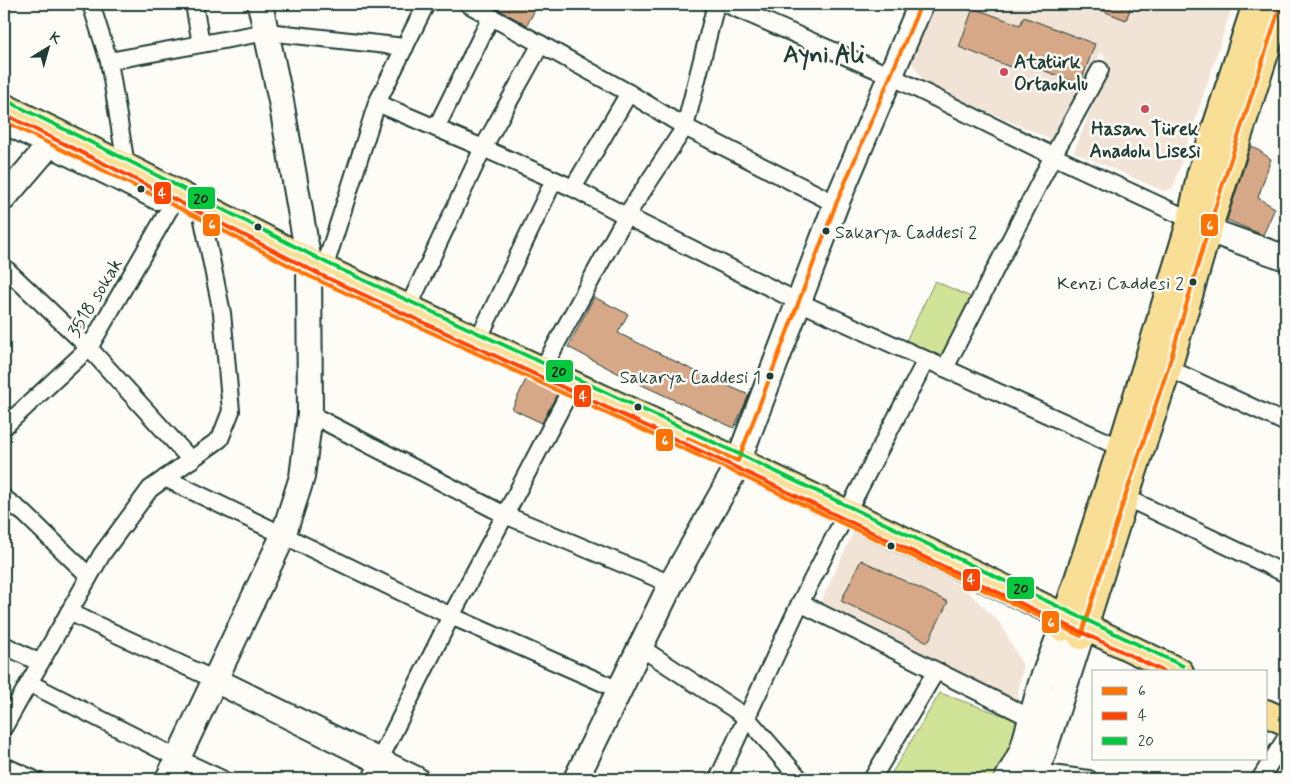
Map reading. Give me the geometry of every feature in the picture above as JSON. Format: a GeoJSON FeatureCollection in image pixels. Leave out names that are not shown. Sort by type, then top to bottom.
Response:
{"type":"FeatureCollection","features":[{"type":"Feature","properties":{"kind":"main road"},"geometry":{"type":"LineString","coordinates":[[1073,626],[1124,497],[1168,368],[1200,225],[1200,176],[1256,4]]}},
{"type":"Feature","properties":{"kind":"main road"},"geometry":{"type":"LineString","coordinates":[[1073,626],[1121,448],[1281,4]]}},
{"type":"Feature","properties":{"kind":"main road"},"geometry":{"type":"LineString","coordinates":[[4,107],[54,140],[128,175],[314,269],[408,308],[478,340],[542,370],[571,390],[1073,626],[1175,670]]}},
{"type":"Feature","properties":{"kind":"main road"},"geometry":{"type":"LineString","coordinates":[[1268,714],[1286,722]]}},
{"type":"Feature","properties":{"kind":"street"},"geometry":{"type":"LineString","coordinates":[[91,4],[109,61],[128,175]]}},
{"type":"Feature","properties":{"kind":"street"},"geometry":{"type":"LineString","coordinates":[[194,4],[201,44]]}},
{"type":"Feature","properties":{"kind":"street"},"geometry":{"type":"LineString","coordinates":[[172,769],[283,536],[302,477],[310,414],[314,269],[260,4]]}},
{"type":"Feature","properties":{"kind":"street"},"geometry":{"type":"LineString","coordinates":[[314,269],[377,103],[426,4]]}},
{"type":"Feature","properties":{"kind":"street"},"geometry":{"type":"LineString","coordinates":[[468,4],[629,93],[685,127],[836,204]]}},
{"type":"Feature","properties":{"kind":"street"},"geometry":{"type":"LineString","coordinates":[[542,370],[626,216],[685,127],[716,4]]}},
{"type":"Feature","properties":{"kind":"street"},"geometry":{"type":"LineString","coordinates":[[726,4],[891,76],[1053,156],[1200,225],[1286,258]]}},
{"type":"Feature","properties":{"kind":"street"},"geometry":{"type":"LineString","coordinates":[[576,779],[671,584],[736,466],[836,204],[921,4]]}},
{"type":"Feature","properties":{"kind":"street"},"geometry":{"type":"LineString","coordinates":[[436,128],[491,17]]}},
{"type":"Feature","properties":{"kind":"street"},"geometry":{"type":"LineString","coordinates":[[109,61],[266,32],[405,47]]}},
{"type":"Feature","properties":{"kind":"street"},"geometry":{"type":"LineString","coordinates":[[408,308],[483,148],[540,44]]}},
{"type":"Feature","properties":{"kind":"street"},"geometry":{"type":"LineString","coordinates":[[945,368],[1053,156],[1100,70]]}},
{"type":"Feature","properties":{"kind":"street"},"geometry":{"type":"LineString","coordinates":[[573,188],[629,93]]}},
{"type":"Feature","properties":{"kind":"street"},"geometry":{"type":"LineString","coordinates":[[377,103],[573,188],[799,302],[1121,448]]}},
{"type":"Feature","properties":{"kind":"street"},"geometry":{"type":"LineString","coordinates":[[4,122],[54,140],[4,198]]}},
{"type":"Feature","properties":{"kind":"street"},"geometry":{"type":"LineString","coordinates":[[478,340],[554,180]]}},
{"type":"Feature","properties":{"kind":"street","name":"3518 sokak"},"geometry":{"type":"LineString","coordinates":[[4,427],[88,348],[175,199]]}},
{"type":"Feature","properties":{"kind":"street"},"geometry":{"type":"LineString","coordinates":[[4,727],[102,554],[150,489],[220,439],[231,411],[222,313],[203,213]]}},
{"type":"Feature","properties":{"kind":"street"},"geometry":{"type":"LineString","coordinates":[[4,268],[88,348],[191,460]]}},
{"type":"Feature","properties":{"kind":"street"},"geometry":{"type":"LineString","coordinates":[[314,269],[571,390],[450,616],[375,770]]}},
{"type":"Feature","properties":{"kind":"street"},"geometry":{"type":"LineString","coordinates":[[718,779],[800,603],[926,360]]}},
{"type":"Feature","properties":{"kind":"street"},"geometry":{"type":"LineString","coordinates":[[1168,368],[1286,423]]}},
{"type":"Feature","properties":{"kind":"street"},"geometry":{"type":"LineString","coordinates":[[310,414],[505,515],[671,584]]}},
{"type":"Feature","properties":{"kind":"street"},"geometry":{"type":"LineString","coordinates":[[165,478],[450,616],[618,690]]}},
{"type":"Feature","properties":{"kind":"street"},"geometry":{"type":"LineString","coordinates":[[1124,497],[1286,574]]}},
{"type":"Feature","properties":{"kind":"street"},"geometry":{"type":"LineString","coordinates":[[4,498],[24,514],[89,576]]}},
{"type":"Feature","properties":{"kind":"street"},"geometry":{"type":"LineString","coordinates":[[800,603],[1031,718]]}},
{"type":"Feature","properties":{"kind":"street"},"geometry":{"type":"LineString","coordinates":[[69,612],[215,680],[375,770],[416,779]]}},
{"type":"Feature","properties":{"kind":"street"},"geometry":{"type":"LineString","coordinates":[[1073,626],[1152,670]]}},
{"type":"Feature","properties":{"kind":"street"},"geometry":{"type":"LineString","coordinates":[[1007,779],[1022,751],[1041,683],[1073,626]]}},
{"type":"Feature","properties":{"kind":"street"},"geometry":{"type":"LineString","coordinates":[[1073,626],[1036,776],[1089,779]]}},
{"type":"Feature","properties":{"kind":"street"},"geometry":{"type":"LineString","coordinates":[[4,646],[40,663]]}},
{"type":"Feature","properties":{"kind":"street"},"geometry":{"type":"LineString","coordinates":[[640,647],[746,717],[800,779]]}},
{"type":"Feature","properties":{"kind":"street"},"geometry":{"type":"LineString","coordinates":[[872,779],[936,671]]}},
{"type":"Feature","properties":{"kind":"street"},"geometry":{"type":"LineString","coordinates":[[29,682],[172,769],[222,779]]}},
{"type":"Feature","properties":{"kind":"street"},"geometry":{"type":"LineString","coordinates":[[1268,725],[1286,733]]}},
{"type":"Feature","properties":{"kind":"street"},"geometry":{"type":"LineString","coordinates":[[1260,779],[1286,738]]}},
{"type":"Feature","properties":{"kind":"street"},"geometry":{"type":"LineString","coordinates":[[4,766],[33,779]]}},
{"type":"Feature","properties":{"kind":"shaded area"},"geometry":{"type":"Polygon","coordinates":[[[934,4],[1233,4],[1173,188],[1164,191],[1074,152],[1108,66],[1102,51],[1052,140],[926,84],[910,60],[934,4]]]}},
{"type":"Feature","properties":{"kind":"shaded area"},"geometry":{"type":"Polygon","coordinates":[[[854,531],[964,588],[1001,624],[1023,666],[1015,709],[818,608],[854,531]]]}},
{"type":"Feature","properties":{"kind":"green space"},"geometry":{"type":"Polygon","coordinates":[[[935,281],[975,299],[945,356],[931,356],[905,343],[935,281]]]}},
{"type":"Feature","properties":{"kind":"green space"},"geometry":{"type":"Polygon","coordinates":[[[940,693],[1019,721],[999,772],[994,779],[888,779],[940,693]]]}},
{"type":"Feature","properties":{"kind":"building"},"geometry":{"type":"Polygon","coordinates":[[[488,4],[538,4],[527,25],[488,4]]]}},
{"type":"Feature","properties":{"kind":"building"},"geometry":{"type":"Polygon","coordinates":[[[1088,4],[1132,4],[1126,20],[1088,4]]]}},
{"type":"Feature","properties":{"kind":"building"},"geometry":{"type":"Polygon","coordinates":[[[973,8],[1020,25],[1024,17],[1095,44],[1080,84],[1016,60],[1013,68],[959,47],[973,8]]]}},
{"type":"Feature","properties":{"kind":"building"},"geometry":{"type":"Polygon","coordinates":[[[1251,145],[1271,159],[1258,198],[1275,208],[1263,235],[1227,220],[1251,145]]]}},
{"type":"Feature","properties":{"kind":"building"},"geometry":{"type":"Polygon","coordinates":[[[594,297],[628,314],[618,333],[701,374],[749,395],[734,428],[627,378],[568,347],[594,297]]]}},
{"type":"Feature","properties":{"kind":"building"},"geometry":{"type":"Polygon","coordinates":[[[526,379],[557,394],[542,423],[512,409],[526,379]]]}},
{"type":"Feature","properties":{"kind":"building"},"geometry":{"type":"Polygon","coordinates":[[[861,560],[948,602],[928,642],[841,601],[861,560]]]}},
{"type":"Feature","properties":{"kind":"transit line","name":"6"},"geometry":{"type":"LineString","coordinates":[[688,438],[738,461],[836,204],[921,4]]}},
{"type":"Feature","properties":{"kind":"transit line","name":"6"},"geometry":{"type":"LineString","coordinates":[[4,121],[203,220],[309,276],[734,472],[1081,636],[1168,368],[1208,230],[1281,4]]}},
{"type":"Feature","properties":{"kind":"transit line","name":"20"},"geometry":{"type":"LineString","coordinates":[[7,101],[129,161],[327,263],[741,455],[1183,666]]}},
{"type":"Feature","properties":{"kind":"transit line","name":"4"},"geometry":{"type":"LineString","coordinates":[[4,114],[321,275],[735,467],[1161,670]]}},
{"type":"Feature","properties":{"kind":"place","name":"Atatürk Ortaokulu"},"geometry":{"type":"Point","coordinates":[1004,72]}},
{"type":"Feature","properties":{"kind":"place","name":"Hasan Türek Anadolu Lisesi"},"geometry":{"type":"Point","coordinates":[1145,109]}},
{"type":"Feature","properties":{"kind":"place","name":"Sakarya Caddesi 2"},"geometry":{"type":"Point","coordinates":[826,231]}},
{"type":"Feature","properties":{"kind":"place","name":"Kenzi Caddesi 2"},"geometry":{"type":"Point","coordinates":[1193,282]}},
{"type":"Feature","properties":{"kind":"place","name":"Sakarya Caddesi 1"},"geometry":{"type":"Point","coordinates":[770,376]}},
{"type":"Feature","properties":{"kind":"district","name":"Ayni Ali"},"geometry":{"type":"Point","coordinates":[824,54]}}]}
